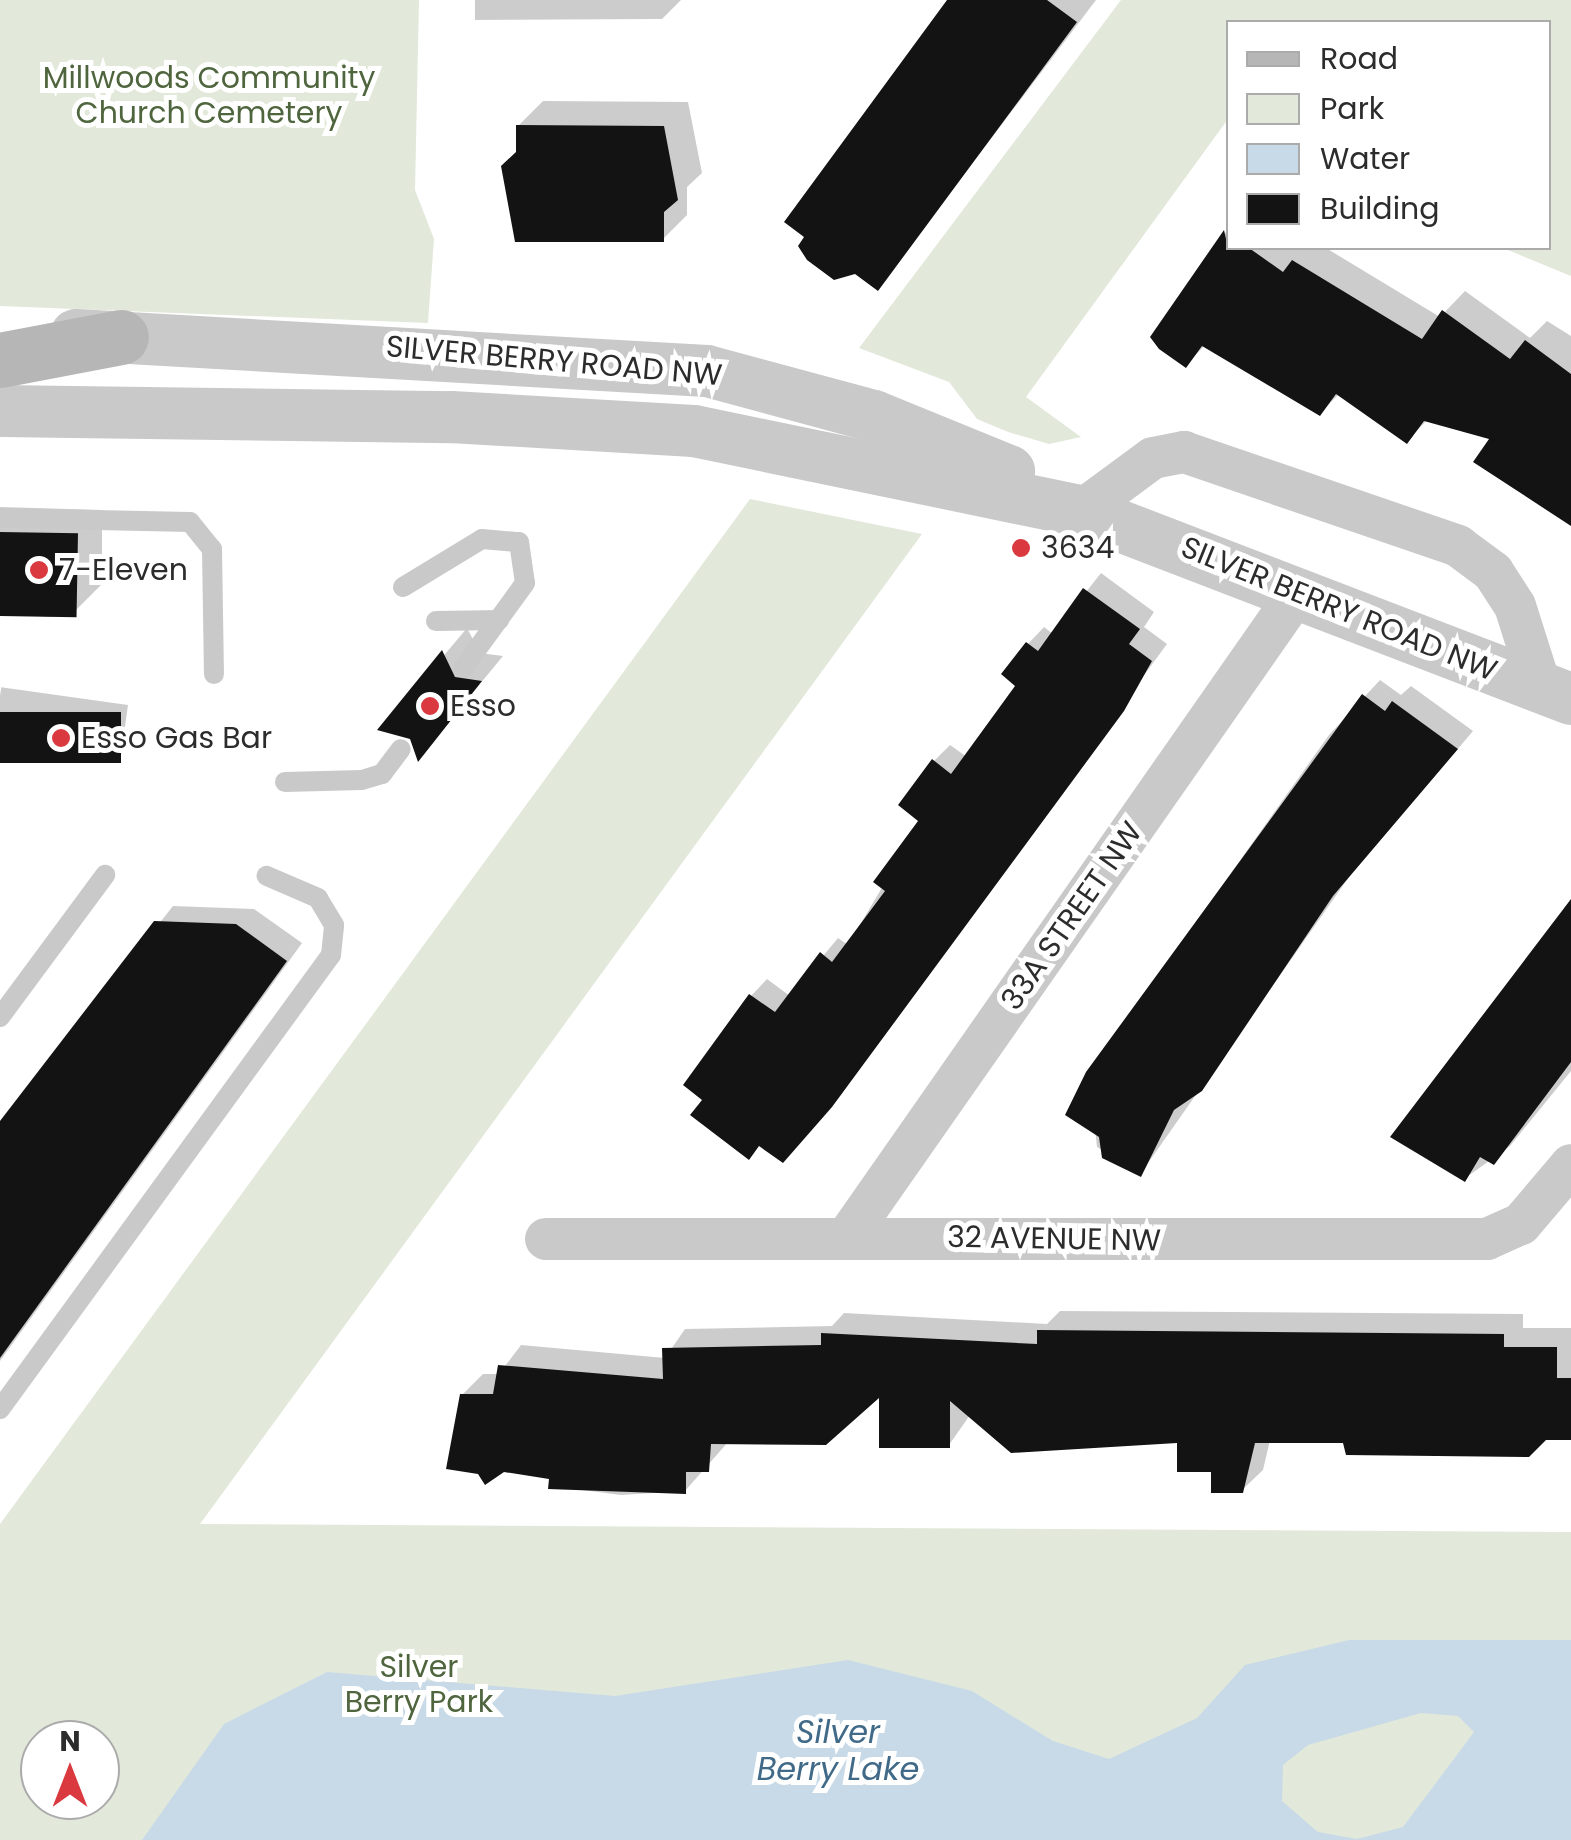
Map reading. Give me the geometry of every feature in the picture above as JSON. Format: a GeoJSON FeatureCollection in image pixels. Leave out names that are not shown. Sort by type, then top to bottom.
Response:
{"type":"FeatureCollection","features":[{"type":"Feature","properties":{"kind":"main road"},"geometry":{"type":"LineString","coordinates":[[0,360],[121,337]]}},
{"type":"Feature","properties":{"kind":"street","name":"SILVER BERRY ROAD NW"},"geometry":{"type":"LineString","coordinates":[[0,332],[722,374],[934,436],[1080,511],[1556,694]]}},
{"type":"Feature","properties":{"kind":"street","name":"SILVER BERRY ROAD NW"},"geometry":{"type":"LineString","coordinates":[[0,411],[451,417],[694,431],[1080,511],[1153,458],[1184,452],[1458,546],[1493,572],[1515,606],[1556,694]]}},
{"type":"Feature","properties":{"kind":"street","name":"33A STREET NW"},"geometry":{"type":"LineString","coordinates":[[848,1236],[1296,595]]}},
{"type":"Feature","properties":{"kind":"street","name":"32 AVENUE NW"},"geometry":{"type":"LineString","coordinates":[[546,1239],[1488,1239],[1559,1181]]}},
{"type":"Feature","properties":{"kind":"lane"},"geometry":{"type":"LineString","coordinates":[[0,518],[190,522],[212,549],[214,674]]}},
{"type":"Feature","properties":{"kind":"lane"},"geometry":{"type":"LineString","coordinates":[[403,588],[503,535],[529,563],[499,620],[464,667]]}},
{"type":"Feature","properties":{"kind":"lane"},"geometry":{"type":"LineString","coordinates":[[436,621],[499,620]]}},
{"type":"Feature","properties":{"kind":"lane"},"geometry":{"type":"LineString","coordinates":[[285,782],[382,774],[402,750]]}},
{"type":"Feature","properties":{"kind":"lane"},"geometry":{"type":"LineString","coordinates":[[0,1017],[106,875]]}},
{"type":"Feature","properties":{"kind":"lane"},"geometry":{"type":"LineString","coordinates":[[0,1409],[331,954],[334,925],[318,898],[267,876]]}},
{"type":"Feature","properties":{"kind":"green space","name":"Millwoods Community Church Cemetery"},"geometry":{"type":"Polygon","coordinates":[[[0,0],[419,0],[415,190],[434,239],[428,323],[0,306],[0,0]]]}},
{"type":"Feature","properties":{"kind":"green space"},"geometry":{"type":"Polygon","coordinates":[[[1121,0],[1571,0],[1571,276],[1508,250],[1551,250],[1551,20],[1226,20],[1226,122],[1026,397],[1081,437],[1049,444],[1008,432],[977,419],[949,382],[859,348],[1121,0]]]}},
{"type":"Feature","properties":{"kind":"green space","name":"Silver Berry Park"},"geometry":{"type":"Polygon","coordinates":[[[750,499],[922,534],[200,1524],[1571,1532],[1571,1840],[0,1840],[0,1524],[750,499]]]}},
{"type":"Feature","properties":{"kind":"water","name":"Silver Berry Lake"},"geometry":{"type":"Polygon","coordinates":[[[1349,1640],[1571,1640],[1571,1840],[142,1840],[224,1724],[327,1672],[615,1696],[848,1660],[972,1691],[1053,1741],[1109,1759],[1197,1718],[1245,1665],[1349,1640]],[[1421,1713],[1308,1745],[1283,1765],[1282,1801],[1318,1832],[1357,1839],[1403,1827],[1474,1732],[1458,1716],[1421,1713]]]}},
{"type":"Feature","properties":{"kind":"building"},"geometry":{"type":"Polygon","coordinates":[[[947,0],[1047,0],[1077,22],[878,291],[855,274],[834,280],[807,260],[798,246],[804,237],[784,222],[947,0]]]}},
{"type":"Feature","properties":{"kind":"building"},"geometry":{"type":"Polygon","coordinates":[[[516,125],[664,126],[678,200],[664,212],[664,242],[515,242],[501,166],[516,152],[516,125]]]}},
{"type":"Feature","properties":{"kind":"building"},"geometry":{"type":"Polygon","coordinates":[[[1224,230],[1226,250],[1252,250],[1283,272],[1292,260],[1422,339],[1442,310],[1510,359],[1525,340],[1571,374],[1571,526],[1473,462],[1489,439],[1424,421],[1407,444],[1336,394],[1320,416],[1202,346],[1186,368],[1159,349],[1150,337],[1224,230]]]}},
{"type":"Feature","properties":{"kind":"building","name":"7-Eleven"},"geometry":{"type":"Polygon","coordinates":[[[0,532],[78,533],[77,617],[0,616],[0,532]]]}},
{"type":"Feature","properties":{"kind":"building"},"geometry":{"type":"Polygon","coordinates":[[[1083,588],[1140,629],[1129,644],[1152,661],[1124,711],[832,1107],[783,1163],[759,1146],[749,1160],[690,1115],[702,1100],[683,1085],[749,994],[775,1012],[820,952],[832,962],[885,891],[873,882],[918,821],[898,805],[932,759],[951,774],[1015,686],[1001,674],[1026,642],[1038,651],[1083,588]]]}},
{"type":"Feature","properties":{"kind":"building","name":"Esso"},"geometry":{"type":"Polygon","coordinates":[[[442,650],[455,677],[482,681],[418,762],[410,739],[377,730],[442,650]]]}},
{"type":"Feature","properties":{"kind":"building"},"geometry":{"type":"Polygon","coordinates":[[[1362,694],[1385,711],[1392,701],[1458,749],[1333,896],[1202,1091],[1174,1110],[1141,1177],[1102,1158],[1099,1137],[1065,1115],[1086,1072],[1362,694]]]}},
{"type":"Feature","properties":{"kind":"building","name":"Esso Gas Bar"},"geometry":{"type":"Polygon","coordinates":[[[0,712],[121,712],[121,763],[0,763],[0,712]]]}},
{"type":"Feature","properties":{"kind":"building"},"geometry":{"type":"Polygon","coordinates":[[[1571,899],[1571,1062],[1494,1165],[1480,1157],[1465,1182],[1390,1137],[1571,899]]]}},
{"type":"Feature","properties":{"kind":"building"},"geometry":{"type":"Polygon","coordinates":[[[154,921],[236,924],[287,961],[0,1358],[0,1121],[154,921]]]}},
{"type":"Feature","properties":{"kind":"building"},"geometry":{"type":"Polygon","coordinates":[[[1037,1330],[1504,1334],[1504,1347],[1557,1347],[1557,1378],[1571,1378],[1571,1440],[1546,1440],[1529,1457],[1346,1455],[1343,1443],[1255,1443],[1243,1493],[1211,1493],[1211,1472],[1177,1472],[1177,1443],[1011,1453],[950,1401],[950,1448],[879,1448],[879,1398],[826,1445],[711,1444],[709,1472],[686,1472],[686,1494],[548,1489],[549,1479],[504,1472],[485,1485],[478,1474],[446,1469],[460,1394],[493,1394],[498,1365],[663,1379],[662,1348],[821,1345],[821,1333],[1037,1344],[1037,1330]]]}},
{"type":"Feature","properties":{"kind":"place","name":"3634"},"geometry":{"type":"Point","coordinates":[1021,548]}},
{"type":"Feature","properties":{"kind":"place","name":"7-Eleven"},"geometry":{"type":"Point","coordinates":[39,570]}},
{"type":"Feature","properties":{"kind":"place","name":"Esso"},"geometry":{"type":"Point","coordinates":[430,706]}},
{"type":"Feature","properties":{"kind":"place","name":"Esso Gas Bar"},"geometry":{"type":"Point","coordinates":[61,738]}}]}
